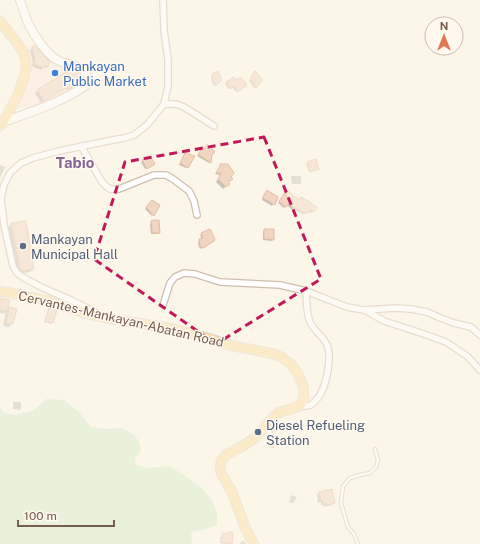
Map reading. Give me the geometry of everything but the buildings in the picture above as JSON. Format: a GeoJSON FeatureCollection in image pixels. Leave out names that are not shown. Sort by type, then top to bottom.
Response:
{"type":"FeatureCollection","features":[{"type":"Feature","properties":{"kind":"main road"},"geometry":{"type":"LineString","coordinates":[[0,21],[23,53],[26,65],[25,73],[15,100],[1,124]]}},
{"type":"Feature","properties":{"kind":"main road","name":"Cervantes-Mankayan-Abatan Road"},"geometry":{"type":"LineString","coordinates":[[0,291],[50,301],[84,313],[168,328],[229,345],[274,354],[292,365],[303,386],[304,397],[301,404],[298,406]]}},
{"type":"Feature","properties":{"kind":"main road"},"geometry":{"type":"LineString","coordinates":[[254,544],[245,527],[232,492],[221,473],[220,466],[226,455],[255,438],[274,416],[285,410],[298,406]]}},
{"type":"Feature","properties":{"kind":"street"},"geometry":{"type":"LineString","coordinates":[[1,124],[59,101],[85,86],[87,79],[84,70],[64,64],[57,60],[44,47],[28,23],[20,0]]}},
{"type":"Feature","properties":{"kind":"street"},"geometry":{"type":"LineString","coordinates":[[106,318],[41,287],[18,273],[13,266],[4,225],[1,198],[4,185],[10,173],[21,163],[58,151],[124,138],[134,134],[147,124],[164,104],[168,86],[168,67],[164,30],[163,0]]}},
{"type":"Feature","properties":{"kind":"street"},"geometry":{"type":"LineString","coordinates":[[164,104],[176,104],[184,107],[214,126]]}},
{"type":"Feature","properties":{"kind":"street"},"geometry":{"type":"LineString","coordinates":[[81,146],[102,182],[110,189],[119,189],[154,175],[166,175],[189,191],[194,201],[197,215]]}},
{"type":"Feature","properties":{"kind":"street"},"geometry":{"type":"LineString","coordinates":[[163,305],[170,283],[175,278],[184,273],[195,274],[220,282],[280,285],[306,291],[347,307],[364,310],[396,308],[427,312],[438,318],[472,327],[480,335]]}},
{"type":"Feature","properties":{"kind":"street"},"geometry":{"type":"LineString","coordinates":[[298,406],[308,406],[321,395],[326,381],[329,358],[328,346],[311,323],[308,312],[306,291]]}},
{"type":"Feature","properties":{"kind":"street"},"geometry":{"type":"LineString","coordinates":[[364,310],[384,321],[446,342],[467,356],[480,370]]}},
{"type":"Feature","properties":{"kind":"lane"},"geometry":{"type":"LineString","coordinates":[[358,544],[354,534],[348,527],[341,503],[343,486],[350,478],[370,473],[376,467],[378,460],[375,449]]}},
{"type":"Feature","properties":{"kind":"highlighted area"},"geometry":{"type":"Polygon","coordinates":[[[264,137],[321,279],[216,344],[94,259],[125,162],[264,137]]]}},
{"type":"Feature","properties":{"kind":"shaded area","name":"Mankayan Public Market"},"geometry":{"type":"Polygon","coordinates":[[[40,43],[84,76],[84,82],[75,90],[33,108],[17,108],[25,89],[30,67],[26,46],[40,43]]]}},
{"type":"Feature","properties":{"kind":"green space"},"geometry":{"type":"Polygon","coordinates":[[[46,399],[64,400],[79,412],[91,427],[105,429],[122,428],[133,434],[139,441],[141,451],[135,458],[135,465],[149,468],[168,466],[201,487],[212,500],[217,513],[217,525],[191,532],[192,544],[0,544],[0,407],[2,412],[16,415],[33,411],[46,399]]]}},
{"type":"Feature","properties":{"kind":"place","name":"Mankayan Public Market"},"geometry":{"type":"Point","coordinates":[55,73]}},
{"type":"Feature","properties":{"kind":"place","name":"Mankayan Municipal Hall"},"geometry":{"type":"Point","coordinates":[23,246]}},
{"type":"Feature","properties":{"kind":"place","name":"Diesel Refueling Station"},"geometry":{"type":"Point","coordinates":[258,432]}},
{"type":"Feature","properties":{"kind":"district","name":"Tabio"},"geometry":{"type":"Point","coordinates":[75,162]}}]}
